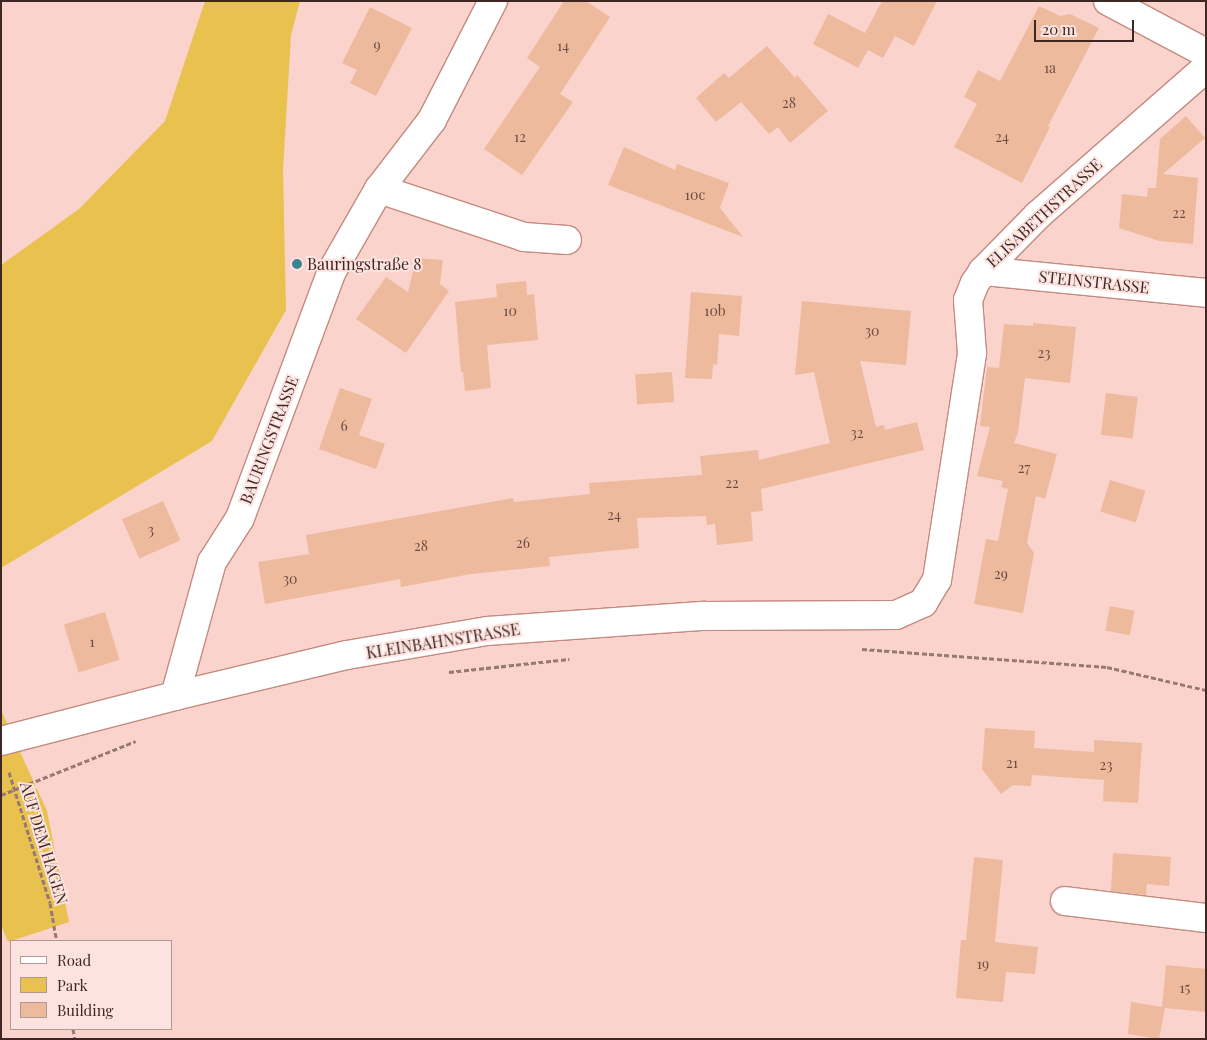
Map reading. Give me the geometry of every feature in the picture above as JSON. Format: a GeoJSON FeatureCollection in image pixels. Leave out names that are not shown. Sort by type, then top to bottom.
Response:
{"type":"FeatureCollection","features":[{"type":"Feature","properties":{"kind":"street","name":"BAURINGSTRASSE"},"geometry":{"type":"LineString","coordinates":[[175,696],[212,562],[240,518],[332,271],[379,189],[432,120],[493,1]]}},
{"type":"Feature","properties":{"kind":"street"},"geometry":{"type":"LineString","coordinates":[[1108,1],[1206,53]]}},
{"type":"Feature","properties":{"kind":"street","name":"ELISABETHSTRASSE"},"geometry":{"type":"LineString","coordinates":[[923,603],[937,580],[972,353],[968,300],[974,283],[983,271],[1038,215],[1206,68]]}},
{"type":"Feature","properties":{"kind":"street"},"geometry":{"type":"LineString","coordinates":[[379,189],[524,237],[567,240]]}},
{"type":"Feature","properties":{"kind":"street","name":"STEINSTRASSE"},"geometry":{"type":"LineString","coordinates":[[983,271],[1206,292]]}},
{"type":"Feature","properties":{"kind":"street","name":"KLEINBAHNSTRASSE"},"geometry":{"type":"LineString","coordinates":[[1,741],[175,696],[347,656],[487,631],[704,616],[896,615],[923,603]]}},
{"type":"Feature","properties":{"kind":"street"},"geometry":{"type":"LineString","coordinates":[[1065,901],[1206,918]]}},
{"type":"Feature","properties":{"kind":"path"},"geometry":{"type":"LineString","coordinates":[[852,648],[1107,667],[1206,690]]}},
{"type":"Feature","properties":{"kind":"path"},"geometry":{"type":"LineString","coordinates":[[441,672],[576,658]]}},
{"type":"Feature","properties":{"kind":"path"},"geometry":{"type":"LineString","coordinates":[[1,795],[142,739]]}},
{"type":"Feature","properties":{"kind":"path","name":"AUF DEM HAGEN"},"geometry":{"type":"LineString","coordinates":[[8,771],[16,789],[50,903],[58,940]]}},
{"type":"Feature","properties":{"kind":"green space"},"geometry":{"type":"Polygon","coordinates":[[[205,1],[300,1],[291,35],[283,170],[286,310],[212,441],[1,568],[1,265],[79,209],[165,121],[205,1]]]}},
{"type":"Feature","properties":{"kind":"green space"},"geometry":{"type":"Polygon","coordinates":[[[1,710],[47,811],[69,922],[8,942],[1,925],[1,710]]]}},
{"type":"Feature","properties":{"kind":"building"},"geometry":{"type":"Polygon","coordinates":[[[564,1],[586,1],[610,17],[560,94],[573,102],[522,175],[484,149],[540,67],[527,58],[564,1]]]}},
{"type":"Feature","properties":{"kind":"building"},"geometry":{"type":"Polygon","coordinates":[[[882,1],[937,1],[914,46],[895,36],[883,58],[868,50],[858,68],[813,44],[828,14],[865,33],[882,1]]]}},
{"type":"Feature","properties":{"kind":"building"},"geometry":{"type":"Polygon","coordinates":[[[1039,6],[1060,16],[1070,14],[1099,28],[1048,126],[1050,127],[1022,183],[954,147],[977,104],[964,97],[978,70],[1000,81],[1039,6]]]}},
{"type":"Feature","properties":{"kind":"building"},"geometry":{"type":"Polygon","coordinates":[[[370,7],[412,28],[376,96],[350,83],[357,70],[342,63],[370,7]]]}},
{"type":"Feature","properties":{"kind":"building"},"geometry":{"type":"Polygon","coordinates":[[[767,46],[795,78],[797,75],[828,111],[790,143],[778,127],[769,134],[741,102],[716,122],[696,98],[724,73],[729,78],[767,46]]]}},
{"type":"Feature","properties":{"kind":"building"},"geometry":{"type":"Polygon","coordinates":[[[1186,116],[1205,138],[1163,174],[1198,178],[1193,244],[1159,241],[1119,228],[1122,194],[1147,197],[1148,188],[1156,188],[1160,139],[1186,116]]]}},
{"type":"Feature","properties":{"kind":"building"},"geometry":{"type":"Polygon","coordinates":[[[624,147],[675,170],[677,164],[729,183],[720,208],[743,237],[608,185],[624,147]]]}},
{"type":"Feature","properties":{"kind":"building"},"geometry":{"type":"Polygon","coordinates":[[[416,258],[443,260],[440,284],[449,291],[406,353],[356,319],[386,277],[408,292],[416,258]]]}},
{"type":"Feature","properties":{"kind":"building"},"geometry":{"type":"Polygon","coordinates":[[[526,281],[527,295],[534,294],[538,340],[487,345],[491,388],[465,391],[463,372],[461,372],[455,302],[497,297],[496,284],[526,281]]]}},
{"type":"Feature","properties":{"kind":"building"},"geometry":{"type":"Polygon","coordinates":[[[691,292],[742,296],[739,336],[719,334],[717,365],[713,364],[712,379],[685,378],[691,292]]]}},
{"type":"Feature","properties":{"kind":"building"},"geometry":{"type":"Polygon","coordinates":[[[802,301],[911,311],[906,365],[860,361],[876,427],[884,425],[885,430],[917,422],[924,450],[761,489],[763,511],[751,512],[753,541],[717,545],[715,524],[707,525],[706,516],[637,518],[639,548],[549,557],[550,566],[471,574],[401,587],[400,579],[265,604],[258,562],[309,554],[306,535],[513,498],[514,502],[590,494],[589,483],[702,475],[700,456],[758,450],[759,460],[830,443],[814,372],[795,375],[802,301]]]}},
{"type":"Feature","properties":{"kind":"building"},"geometry":{"type":"Polygon","coordinates":[[[1033,323],[1076,327],[1070,383],[1025,378],[1018,432],[1014,443],[1057,454],[1045,499],[1036,496],[1027,543],[1034,553],[1023,613],[974,604],[986,539],[998,541],[1008,489],[1001,487],[1003,481],[977,476],[990,427],[980,426],[987,367],[999,368],[1004,324],[1033,326],[1033,323]]]}},
{"type":"Feature","properties":{"kind":"building"},"geometry":{"type":"Polygon","coordinates":[[[672,372],[674,402],[637,405],[635,375],[672,372]]]}},
{"type":"Feature","properties":{"kind":"building"},"geometry":{"type":"Polygon","coordinates":[[[340,388],[372,399],[359,435],[385,444],[376,469],[319,449],[340,388]]]}},
{"type":"Feature","properties":{"kind":"building"},"geometry":{"type":"Polygon","coordinates":[[[1106,393],[1138,397],[1133,439],[1101,435],[1106,393]]]}},
{"type":"Feature","properties":{"kind":"building"},"geometry":{"type":"Polygon","coordinates":[[[1110,480],[1145,491],[1136,522],[1100,512],[1110,480]]]}},
{"type":"Feature","properties":{"kind":"building"},"geometry":{"type":"Polygon","coordinates":[[[163,501],[180,540],[139,559],[122,519],[163,501]]]}},
{"type":"Feature","properties":{"kind":"building"},"geometry":{"type":"Polygon","coordinates":[[[1110,606],[1135,611],[1130,635],[1105,631],[1110,606]]]}},
{"type":"Feature","properties":{"kind":"building"},"geometry":{"type":"Polygon","coordinates":[[[105,612],[120,660],[78,672],[64,625],[105,612]]]}},
{"type":"Feature","properties":{"kind":"building"},"geometry":{"type":"Polygon","coordinates":[[[985,728],[1035,731],[1034,748],[1094,752],[1094,740],[1142,743],[1138,803],[1103,801],[1104,780],[1032,775],[1031,786],[1013,785],[1001,794],[982,769],[985,728]]]}},
{"type":"Feature","properties":{"kind":"building"},"geometry":{"type":"Polygon","coordinates":[[[1113,853],[1171,857],[1169,886],[1147,884],[1146,895],[1111,891],[1113,853]]]}},
{"type":"Feature","properties":{"kind":"building"},"geometry":{"type":"Polygon","coordinates":[[[974,857],[1003,860],[995,942],[1038,947],[1035,974],[1006,972],[1003,1002],[956,998],[961,940],[966,940],[974,857]]]}},
{"type":"Feature","properties":{"kind":"building"},"geometry":{"type":"Polygon","coordinates":[[[1166,965],[1206,969],[1206,1012],[1165,1008],[1159,1039],[1128,1034],[1131,1002],[1162,1007],[1166,965]]]}},
{"type":"Feature","properties":{"kind":"place","name":"Bauringstraße 8"},"geometry":{"type":"Point","coordinates":[297,264]}}]}
